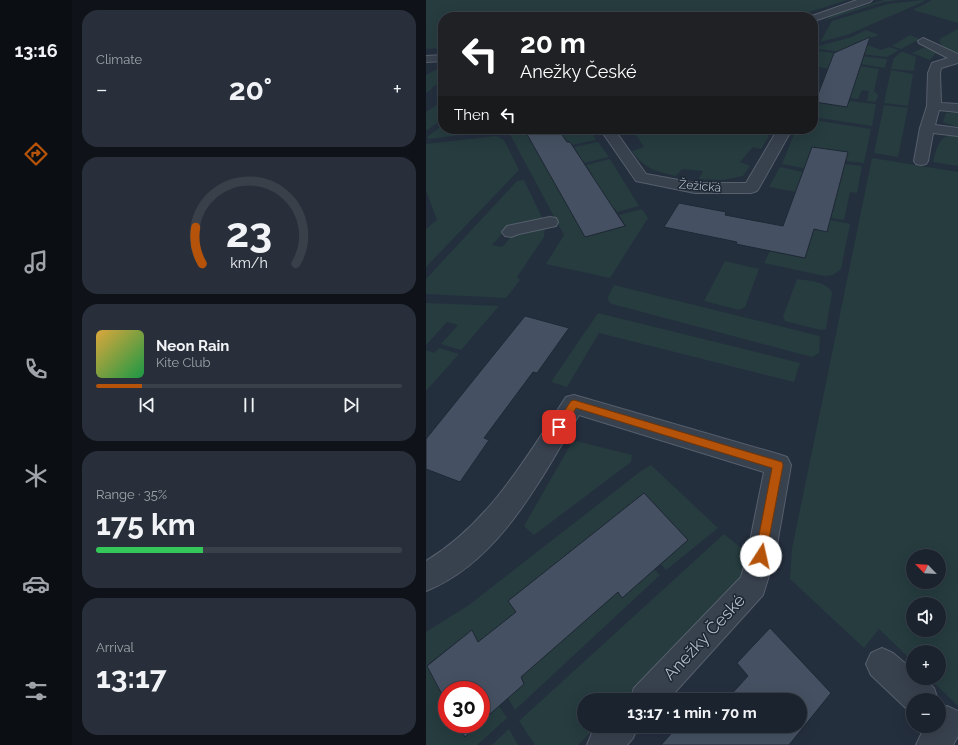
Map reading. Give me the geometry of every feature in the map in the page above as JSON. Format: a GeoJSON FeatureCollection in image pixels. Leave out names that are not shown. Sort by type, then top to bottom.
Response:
{"type":"FeatureCollection","features":[{"type":"Feature","properties":{"kind":"street"},"geometry":{"type":"LineString","coordinates":[[818,16],[867,0]]}},
{"type":"Feature","properties":{"kind":"street"},"geometry":{"type":"LineString","coordinates":[[923,40],[958,60]]}},
{"type":"Feature","properties":{"kind":"street"},"geometry":{"type":"LineString","coordinates":[[427,61],[438,59]]}},
{"type":"Feature","properties":{"kind":"street"},"geometry":{"type":"LineString","coordinates":[[921,161],[927,128],[934,106],[934,73],[936,66],[958,60]]}},
{"type":"Feature","properties":{"kind":"street"},"geometry":{"type":"LineString","coordinates":[[934,106],[958,108]]}},
{"type":"Feature","properties":{"kind":"street"},"geometry":{"type":"LineString","coordinates":[[927,128],[958,132]]}},
{"type":"Feature","properties":{"kind":"street","name":"Žežická"},"geometry":{"type":"LineString","coordinates":[[610,134],[641,178],[695,188],[751,188],[782,134]]}},
{"type":"Feature","properties":{"kind":"street"},"geometry":{"type":"LineString","coordinates":[[511,232],[513,230],[550,222]]}},
{"type":"Feature","properties":{"kind":"street","name":"Anežky České"},"geometry":{"type":"LineString","coordinates":[[426,576],[453,561],[483,535],[508,506],[574,404],[778,465],[761,556],[753,585],[653,693]]}},
{"type":"Feature","properties":{"kind":"street"},"geometry":{"type":"LineString","coordinates":[[882,664],[914,693]]}},
{"type":"Feature","properties":{"kind":"street"},"geometry":{"type":"LineString","coordinates":[[604,745],[615,733]]}},
{"type":"Feature","properties":{"kind":"green space"},"geometry":{"type":"Polygon","coordinates":[[[426,0],[847,0],[810,12],[438,12],[438,48],[426,49],[426,0]]]}},
{"type":"Feature","properties":{"kind":"green space"},"geometry":{"type":"Polygon","coordinates":[[[884,0],[899,0],[883,2],[823,21],[834,15],[884,0]]]}},
{"type":"Feature","properties":{"kind":"green space"},"geometry":{"type":"Polygon","coordinates":[[[932,0],[958,0],[958,23],[913,10],[932,0]]]}},
{"type":"Feature","properties":{"kind":"green space"},"geometry":{"type":"Polygon","coordinates":[[[925,1],[847,35],[820,42],[832,21],[888,4],[925,1]]]}},
{"type":"Feature","properties":{"kind":"green space"},"geometry":{"type":"Polygon","coordinates":[[[958,29],[958,54],[945,49],[939,41],[941,38],[958,29]]]}},
{"type":"Feature","properties":{"kind":"green space"},"geometry":{"type":"Polygon","coordinates":[[[866,30],[879,35],[859,42],[881,50],[889,47],[899,50],[887,57],[818,49],[819,46],[852,37],[866,30]]]}},
{"type":"Feature","properties":{"kind":"green space"},"geometry":{"type":"Polygon","coordinates":[[[910,35],[920,39],[901,49],[892,46],[910,35]]]}},
{"type":"Feature","properties":{"kind":"green space"},"geometry":{"type":"Polygon","coordinates":[[[923,48],[931,49],[936,53],[930,60],[912,53],[923,48]]]}},
{"type":"Feature","properties":{"kind":"green space"},"geometry":{"type":"Polygon","coordinates":[[[818,51],[887,59],[885,68],[860,64],[831,69],[818,67],[818,51]]]}},
{"type":"Feature","properties":{"kind":"green space"},"geometry":{"type":"Polygon","coordinates":[[[901,52],[916,57],[914,71],[891,69],[894,58],[901,52]]]}},
{"type":"Feature","properties":{"kind":"green space"},"geometry":{"type":"Polygon","coordinates":[[[860,66],[879,69],[874,91],[878,95],[876,102],[867,101],[869,91],[862,90],[858,99],[850,98],[849,90],[860,66]]]}},
{"type":"Feature","properties":{"kind":"green space"},"geometry":{"type":"Polygon","coordinates":[[[438,69],[438,84],[426,93],[426,75],[438,69]]]}},
{"type":"Feature","properties":{"kind":"green space"},"geometry":{"type":"Polygon","coordinates":[[[891,70],[913,74],[908,106],[884,103],[891,70]]]}},
{"type":"Feature","properties":{"kind":"green space"},"geometry":{"type":"Polygon","coordinates":[[[818,86],[824,87],[821,94],[818,94],[818,86]]]}},
{"type":"Feature","properties":{"kind":"green space"},"geometry":{"type":"Polygon","coordinates":[[[849,101],[876,104],[872,126],[818,118],[818,102],[847,107],[849,101]]]}},
{"type":"Feature","properties":{"kind":"green space"},"geometry":{"type":"Polygon","coordinates":[[[438,104],[438,123],[426,131],[426,112],[438,104]]]}},
{"type":"Feature","properties":{"kind":"green space"},"geometry":{"type":"Polygon","coordinates":[[[884,105],[908,108],[898,157],[874,153],[884,105]]]}},
{"type":"Feature","properties":{"kind":"green space"},"geometry":{"type":"Polygon","coordinates":[[[958,112],[958,127],[943,122],[946,113],[958,112]]]}},
{"type":"Feature","properties":{"kind":"green space"},"geometry":{"type":"Polygon","coordinates":[[[818,121],[871,129],[864,163],[846,161],[848,152],[812,147],[808,157],[808,169],[782,164],[794,134],[818,134],[818,121]]]}},
{"type":"Feature","properties":{"kind":"green space"},"geometry":{"type":"Polygon","coordinates":[[[438,129],[438,134],[468,134],[430,139],[427,137],[438,129]]]}},
{"type":"Feature","properties":{"kind":"green space"},"geometry":{"type":"Polygon","coordinates":[[[510,134],[527,134],[532,143],[535,143],[537,153],[550,174],[553,174],[556,186],[585,237],[626,226],[619,215],[642,209],[648,218],[610,278],[546,264],[564,235],[510,134]]]}},
{"type":"Feature","properties":{"kind":"green space"},"geometry":{"type":"Polygon","coordinates":[[[561,134],[593,134],[596,140],[572,145],[570,142],[567,142],[561,134]]]}},
{"type":"Feature","properties":{"kind":"green space"},"geometry":{"type":"Polygon","coordinates":[[[635,134],[766,134],[769,136],[761,149],[753,147],[740,162],[750,166],[743,176],[722,180],[699,179],[703,171],[682,169],[676,176],[657,171],[641,162],[632,151],[644,147],[635,134]]]}},
{"type":"Feature","properties":{"kind":"green space"},"geometry":{"type":"Polygon","coordinates":[[[951,135],[958,135],[958,166],[933,162],[940,142],[951,135]]]}},
{"type":"Feature","properties":{"kind":"green space"},"geometry":{"type":"Polygon","coordinates":[[[496,136],[504,140],[519,170],[426,267],[426,229],[437,220],[426,190],[426,144],[496,136]]]}},
{"type":"Feature","properties":{"kind":"green space"},"geometry":{"type":"Polygon","coordinates":[[[598,142],[609,157],[584,163],[574,147],[598,142]]]}},
{"type":"Feature","properties":{"kind":"green space"},"geometry":{"type":"Polygon","coordinates":[[[872,158],[958,172],[958,706],[936,685],[946,685],[946,645],[906,645],[906,655],[879,629],[864,648],[790,579],[792,549],[872,158]]]}},
{"type":"Feature","properties":{"kind":"green space"},"geometry":{"type":"Polygon","coordinates":[[[610,159],[639,206],[617,212],[614,208],[610,208],[590,178],[593,176],[586,165],[610,159]]]}},
{"type":"Feature","properties":{"kind":"green space"},"geometry":{"type":"Polygon","coordinates":[[[845,164],[862,166],[857,193],[850,192],[844,220],[831,218],[835,204],[839,174],[842,175],[845,164]]]}},
{"type":"Feature","properties":{"kind":"green space"},"geometry":{"type":"Polygon","coordinates":[[[780,167],[803,172],[796,192],[769,187],[780,167]]]}},
{"type":"Feature","properties":{"kind":"green space"},"geometry":{"type":"Polygon","coordinates":[[[524,180],[544,222],[505,231],[492,245],[502,247],[515,233],[545,225],[544,237],[517,277],[520,280],[506,298],[426,294],[426,279],[517,181],[524,180]]]}},
{"type":"Feature","properties":{"kind":"green space"},"geometry":{"type":"Polygon","coordinates":[[[830,220],[850,224],[841,269],[833,275],[825,276],[764,263],[770,251],[805,258],[814,229],[827,232],[830,220]]]}},
{"type":"Feature","properties":{"kind":"green space"},"geometry":{"type":"Polygon","coordinates":[[[725,261],[759,269],[745,307],[739,310],[704,301],[725,261]]]}},
{"type":"Feature","properties":{"kind":"green space"},"geometry":{"type":"Polygon","coordinates":[[[797,279],[821,284],[829,288],[832,292],[826,329],[821,330],[785,321],[783,317],[797,279]]]}},
{"type":"Feature","properties":{"kind":"green space"},"geometry":{"type":"Polygon","coordinates":[[[614,285],[819,336],[819,353],[812,357],[612,304],[609,302],[608,297],[614,285]]]}},
{"type":"Feature","properties":{"kind":"green space"},"geometry":{"type":"Polygon","coordinates":[[[426,303],[499,306],[461,350],[441,344],[458,325],[447,322],[426,345],[426,303]]]}},
{"type":"Feature","properties":{"kind":"green space"},"geometry":{"type":"Polygon","coordinates":[[[598,313],[800,363],[794,382],[599,333],[567,387],[551,382],[598,313]]]}},
{"type":"Feature","properties":{"kind":"green space"},"geometry":{"type":"Polygon","coordinates":[[[439,348],[459,354],[426,391],[426,350],[434,353],[439,348]]]}},
{"type":"Feature","properties":{"kind":"green space"},"geometry":{"type":"Polygon","coordinates":[[[576,441],[632,455],[631,462],[534,535],[524,526],[571,444],[576,441]]]}},
{"type":"Feature","properties":{"kind":"green space"},"geometry":{"type":"Polygon","coordinates":[[[651,465],[718,528],[666,570],[661,564],[688,540],[644,493],[509,601],[516,612],[478,642],[471,631],[427,665],[438,686],[438,733],[463,733],[465,737],[469,733],[490,733],[490,714],[499,706],[507,718],[477,745],[426,745],[426,632],[469,605],[641,471],[651,465]]]}},
{"type":"Feature","properties":{"kind":"green space"},"geometry":{"type":"Polygon","coordinates":[[[724,534],[746,552],[743,576],[737,587],[631,693],[577,693],[577,733],[590,733],[578,745],[535,745],[519,721],[724,534]]]}},
{"type":"Feature","properties":{"kind":"green space"},"geometry":{"type":"Polygon","coordinates":[[[654,569],[660,575],[515,710],[508,698],[524,684],[521,677],[618,592],[654,569]]]}},
{"type":"Feature","properties":{"kind":"green space"},"geometry":{"type":"Polygon","coordinates":[[[509,729],[518,745],[492,745],[509,729]]]}},
{"type":"Feature","properties":{"kind":"building"},"geometry":{"type":"Polygon","coordinates":[[[870,37],[847,107],[818,102],[818,94],[834,53],[870,37]]]}},
{"type":"Feature","properties":{"kind":"building"},"geometry":{"type":"Polygon","coordinates":[[[527,134],[561,134],[567,142],[570,142],[625,226],[585,237],[527,134]]]}},
{"type":"Feature","properties":{"kind":"building"},"geometry":{"type":"Polygon","coordinates":[[[812,147],[848,152],[827,232],[814,229],[805,258],[664,227],[679,203],[726,212],[725,215],[783,226],[812,147]]]}},
{"type":"Feature","properties":{"kind":"building"},"geometry":{"type":"Polygon","coordinates":[[[525,316],[569,328],[537,373],[533,372],[484,438],[489,440],[460,482],[426,469],[426,439],[525,316]]]}},
{"type":"Feature","properties":{"kind":"building"},"geometry":{"type":"Polygon","coordinates":[[[644,493],[688,540],[622,598],[618,592],[521,677],[524,684],[490,714],[490,681],[438,681],[438,687],[427,666],[472,630],[478,642],[516,612],[508,601],[644,493]]]}},
{"type":"Feature","properties":{"kind":"building"},"geometry":{"type":"Polygon","coordinates":[[[770,628],[831,693],[807,723],[807,693],[732,693],[748,676],[737,663],[770,628]]]}},
{"type":"Feature","properties":{"kind":"building"},"geometry":{"type":"Polygon","coordinates":[[[463,733],[469,733],[465,737],[463,733]]]}},
{"type":"Feature","properties":{"kind":"building"},"geometry":{"type":"Polygon","coordinates":[[[672,733],[799,733],[789,745],[661,745],[672,733]]]}},
{"type":"Feature","properties":{"kind":"route"},"geometry":{"type":"LineString","coordinates":[[559,427],[574,404],[778,465],[761,556]]}}]}
